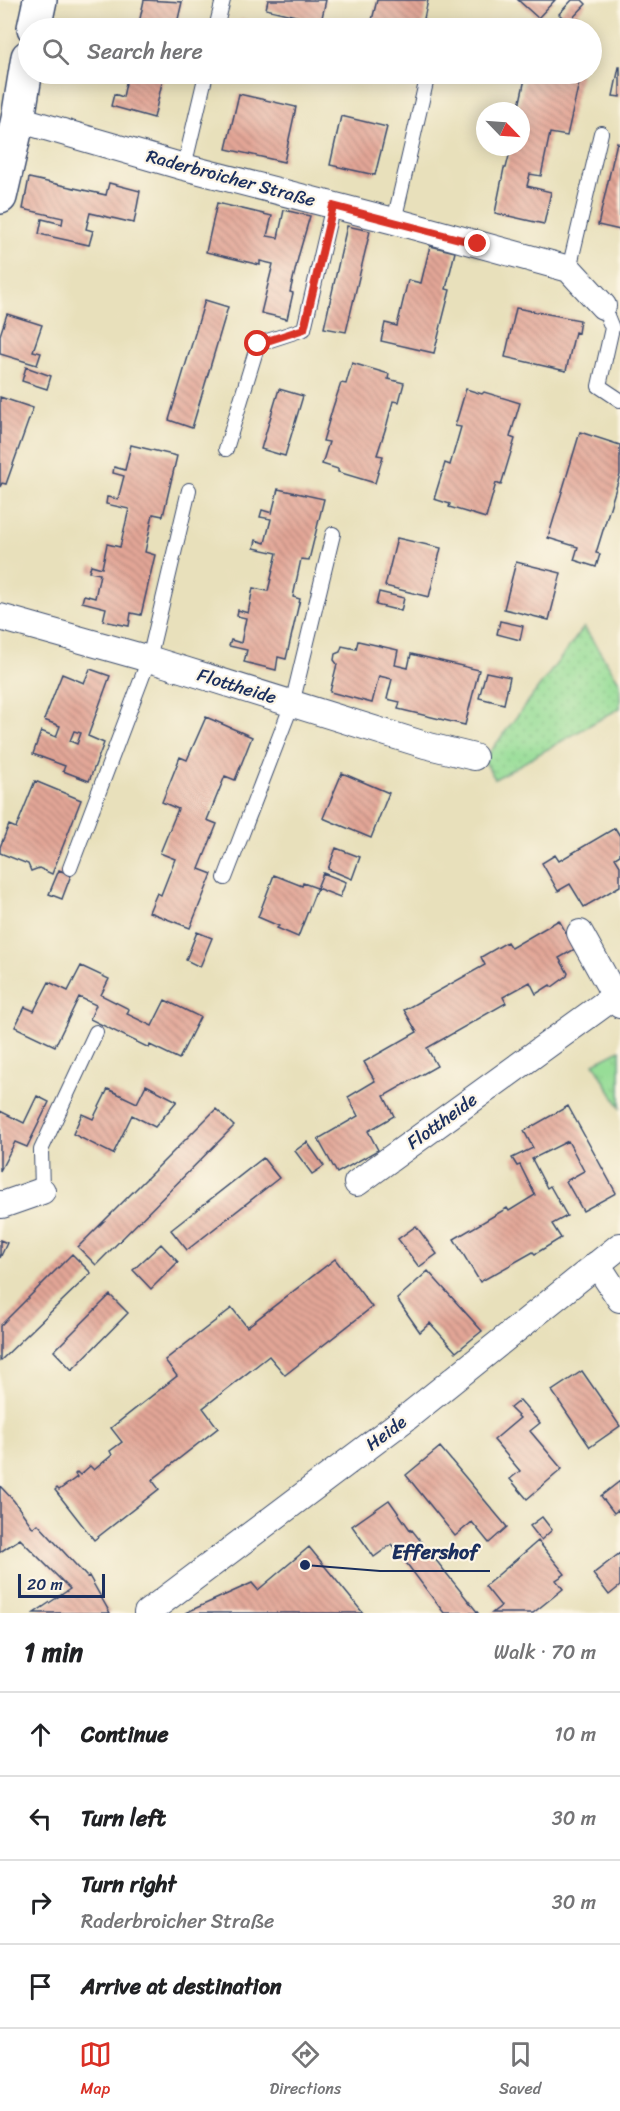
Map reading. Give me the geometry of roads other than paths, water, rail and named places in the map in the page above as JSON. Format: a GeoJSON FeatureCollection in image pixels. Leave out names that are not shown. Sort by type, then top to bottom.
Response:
{"type":"FeatureCollection","features":[{"type":"Feature","properties":{"kind":"street"},"geometry":{"type":"LineString","coordinates":[[36,18],[40,0]]}},
{"type":"Feature","properties":{"kind":"street"},"geometry":{"type":"LineString","coordinates":[[0,197],[24,84]]}},
{"type":"Feature","properties":{"kind":"street","name":"Raderbroicher Straße"},"geometry":{"type":"LineString","coordinates":[[18,119],[184,167],[569,269]]}},
{"type":"Feature","properties":{"kind":"street"},"geometry":{"type":"LineString","coordinates":[[569,269],[603,306]]}},
{"type":"Feature","properties":{"kind":"street","name":"Flottheide"},"geometry":{"type":"LineString","coordinates":[[0,617],[149,659],[424,745],[474,757]]}},
{"type":"Feature","properties":{"kind":"street","name":"Flottheide"},"geometry":{"type":"LineString","coordinates":[[357,1183],[617,1001],[580,933]]}},
{"type":"Feature","properties":{"kind":"street"},"geometry":{"type":"LineString","coordinates":[[0,1204],[42,1191]]}},
{"type":"Feature","properties":{"kind":"street","name":"Heide"},"geometry":{"type":"LineString","coordinates":[[147,1613],[406,1418],[620,1246]]}},
{"type":"Feature","properties":{"kind":"street"},"geometry":{"type":"LineString","coordinates":[[597,1264],[620,1299]]}},
{"type":"Feature","properties":{"kind":"lane"},"geometry":{"type":"LineString","coordinates":[[218,18],[223,0]]}},
{"type":"Feature","properties":{"kind":"lane"},"geometry":{"type":"LineString","coordinates":[[184,167],[204,84]]}},
{"type":"Feature","properties":{"kind":"lane"},"geometry":{"type":"LineString","coordinates":[[394,221],[426,84]]}},
{"type":"Feature","properties":{"kind":"lane"},"geometry":{"type":"LineString","coordinates":[[569,269],[601,133]]}},
{"type":"Feature","properties":{"kind":"lane"},"geometry":{"type":"LineString","coordinates":[[226,449],[258,344],[304,329],[333,206]]}},
{"type":"Feature","properties":{"kind":"lane"},"geometry":{"type":"LineString","coordinates":[[603,306],[612,328],[599,386],[620,400]]}},
{"type":"Feature","properties":{"kind":"lane"},"geometry":{"type":"LineString","coordinates":[[69,868],[149,659],[189,490]]}},
{"type":"Feature","properties":{"kind":"lane"},"geometry":{"type":"LineString","coordinates":[[225,878],[292,704],[333,534]]}},
{"type":"Feature","properties":{"kind":"lane"},"geometry":{"type":"LineString","coordinates":[[42,1191],[41,1150],[96,1032]]}},
{"type":"Feature","properties":{"kind":"place","name":"Effershof"},"geometry":{"type":"Point","coordinates":[305,1565]}}]}
